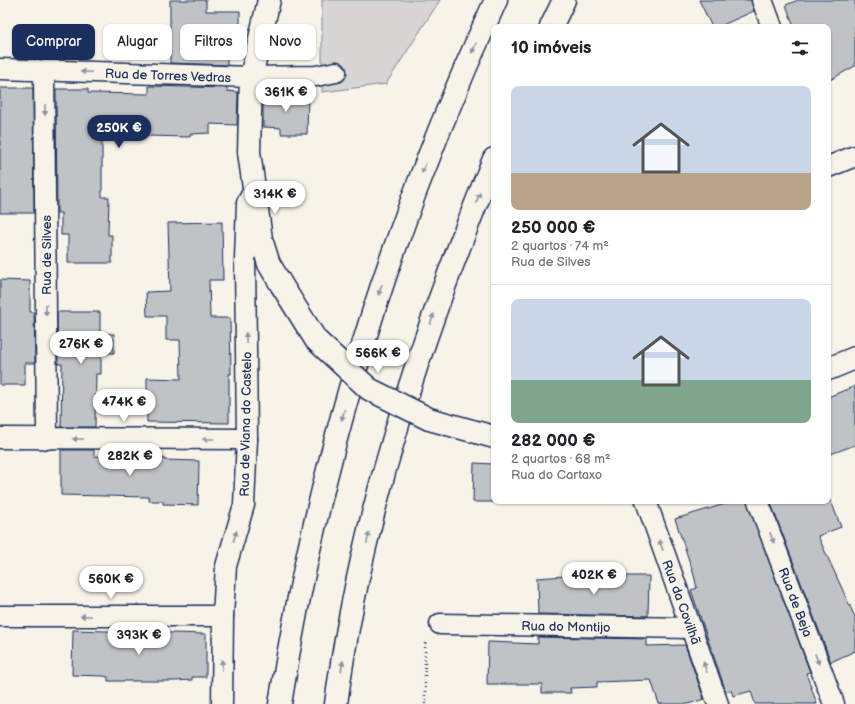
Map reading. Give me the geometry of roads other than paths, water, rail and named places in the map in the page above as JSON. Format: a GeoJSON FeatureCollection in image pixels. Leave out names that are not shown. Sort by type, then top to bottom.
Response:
{"type":"FeatureCollection","features":[{"type":"Feature","properties":{"kind":"main road"},"geometry":{"type":"LineString","coordinates":[[269,0],[251,77],[249,152],[261,239],[269,264],[316,340],[369,389],[429,419],[491,436]]}},
{"type":"Feature","properties":{"kind":"main road"},"geometry":{"type":"LineString","coordinates":[[280,704],[303,579],[324,488],[348,397],[375,308],[401,230],[430,152],[496,0]]}},
{"type":"Feature","properties":{"kind":"main road"},"geometry":{"type":"LineString","coordinates":[[552,24],[564,0]]}},
{"type":"Feature","properties":{"kind":"main road"},"geometry":{"type":"LineString","coordinates":[[336,704],[351,617],[367,540],[386,464],[408,389],[433,315],[491,167]]}},
{"type":"Feature","properties":{"kind":"main road"},"geometry":{"type":"LineString","coordinates":[[831,368],[855,358]]}},
{"type":"Feature","properties":{"kind":"street"},"geometry":{"type":"LineString","coordinates":[[762,0],[771,24]]}},
{"type":"Feature","properties":{"kind":"street","name":"Rua de Torres Vedras"},"geometry":{"type":"LineString","coordinates":[[0,69],[251,77],[316,76],[336,72]]}},
{"type":"Feature","properties":{"kind":"street","name":"Rua de Silves"},"geometry":{"type":"LineString","coordinates":[[44,71],[47,439]]}},
{"type":"Feature","properties":{"kind":"street"},"geometry":{"type":"LineString","coordinates":[[831,166],[855,156]]}},
{"type":"Feature","properties":{"kind":"street","name":"Rua de Viana do Castelo"},"geometry":{"type":"LineString","coordinates":[[222,704],[223,616],[226,566],[244,505],[247,439],[245,259],[248,203],[254,191]]}},
{"type":"Feature","properties":{"kind":"street"},"geometry":{"type":"LineString","coordinates":[[0,438],[247,439]]}},
{"type":"Feature","properties":{"kind":"street","name":"Rua da Covilhã"},"geometry":{"type":"LineString","coordinates":[[647,504],[718,704]]}},
{"type":"Feature","properties":{"kind":"street","name":"Rua de Beja"},"geometry":{"type":"LineString","coordinates":[[759,504],[834,704]]}},
{"type":"Feature","properties":{"kind":"street"},"geometry":{"type":"LineString","coordinates":[[0,616],[223,616]]}},
{"type":"Feature","properties":{"kind":"street","name":"Rua do Montijo"},"geometry":{"type":"LineString","coordinates":[[440,624],[691,628]]}}]}
